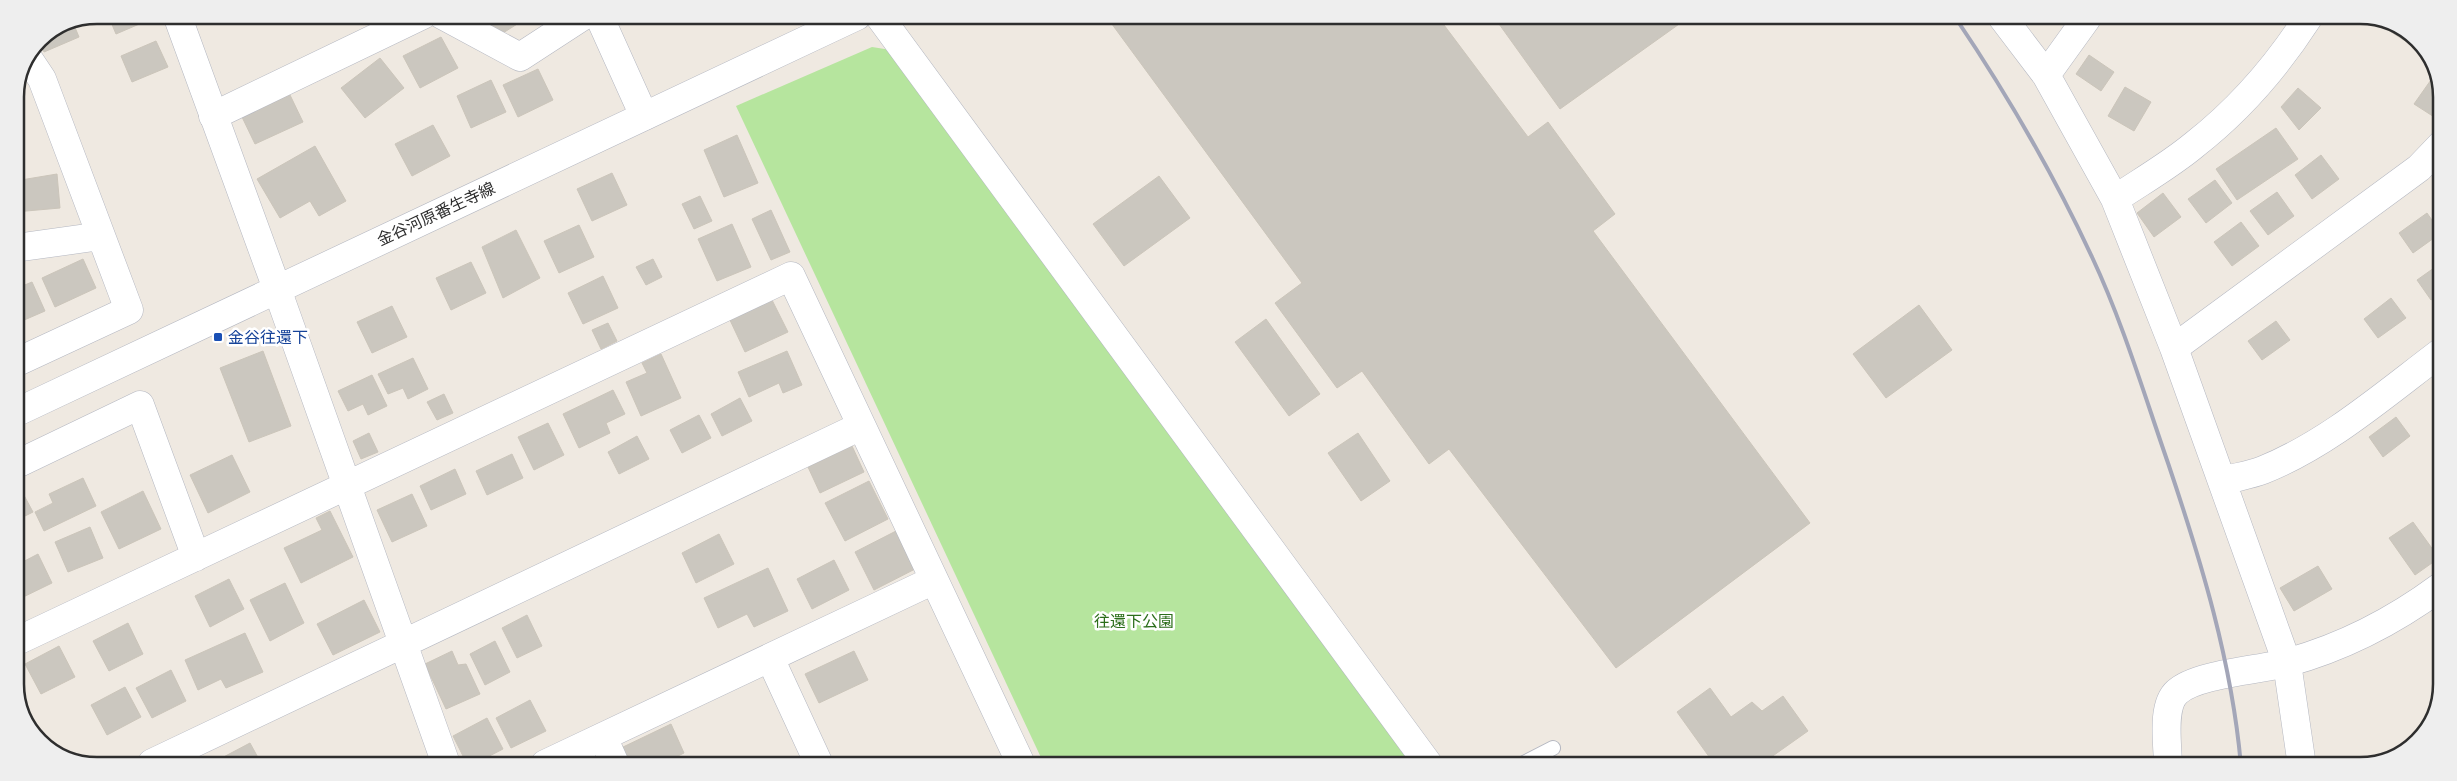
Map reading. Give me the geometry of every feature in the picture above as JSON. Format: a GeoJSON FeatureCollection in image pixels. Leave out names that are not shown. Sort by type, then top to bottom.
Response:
{"type":"FeatureCollection","features":[{"type":"Feature","properties":{"kind":"street"},"geometry":{"type":"LineString","coordinates":[[180,24],[278,289],[443,757]]}},
{"type":"Feature","properties":{"kind":"street"},"geometry":{"type":"LineString","coordinates":[[213,116],[409,24]]}},
{"type":"Feature","properties":{"kind":"street"},"geometry":{"type":"LineString","coordinates":[[444,24],[520,57],[571,24]]}},
{"type":"Feature","properties":{"kind":"street"},"geometry":{"type":"LineString","coordinates":[[603,24],[644,116]]}},
{"type":"Feature","properties":{"kind":"street","name":"金谷河原番生寺線"},"geometry":{"type":"LineString","coordinates":[[24,409],[839,24]]}},
{"type":"Feature","properties":{"kind":"street"},"geometry":{"type":"LineString","coordinates":[[885,24],[1423,757]]}},
{"type":"Feature","properties":{"kind":"street"},"geometry":{"type":"LineString","coordinates":[[2007,24],[2046,75],[2116,199],[2174,348],[2287,662],[2301,757]]}},
{"type":"Feature","properties":{"kind":"street"},"geometry":{"type":"LineString","coordinates":[[2046,75],[2083,24]]}},
{"type":"Feature","properties":{"kind":"street"},"geometry":{"type":"LineString","coordinates":[[2116,199],[2194,146],[2247,99],[2304,24]]}},
{"type":"Feature","properties":{"kind":"street"},"geometry":{"type":"LineString","coordinates":[[24,359],[129,310],[42,79],[32,63]]}},
{"type":"Feature","properties":{"kind":"street"},"geometry":{"type":"LineString","coordinates":[[2174,348],[2418,168],[2433,153]]}},
{"type":"Feature","properties":{"kind":"street"},"geometry":{"type":"LineString","coordinates":[[24,247],[101,236]]}},
{"type":"Feature","properties":{"kind":"street"},"geometry":{"type":"LineString","coordinates":[[24,638],[791,276],[1019,757]]}},
{"type":"Feature","properties":{"kind":"street"},"geometry":{"type":"LineString","coordinates":[[2222,481],[2262,470],[2303,450],[2345,423],[2433,358]]}},
{"type":"Feature","properties":{"kind":"street"},"geometry":{"type":"LineString","coordinates":[[24,461],[140,405],[196,557]]}},
{"type":"Feature","properties":{"kind":"street"},"geometry":{"type":"LineString","coordinates":[[165,757],[861,426]]}},
{"type":"Feature","properties":{"kind":"street"},"geometry":{"type":"LineString","coordinates":[[560,757],[934,580]]}},
{"type":"Feature","properties":{"kind":"street"},"geometry":{"type":"LineString","coordinates":[[2168,757],[2167,712],[2175,693],[2191,683],[2287,662],[2354,638],[2415,606],[2433,592]]}},
{"type":"Feature","properties":{"kind":"street"},"geometry":{"type":"LineString","coordinates":[[770,658],[817,757]]}},
{"type":"Feature","properties":{"kind":"street"},"geometry":{"type":"LineString","coordinates":[[603,737],[612,757]]}},
{"type":"Feature","properties":{"kind":"lane"},"geometry":{"type":"LineString","coordinates":[[1535,757],[1552,748]]}},
{"type":"Feature","properties":{"kind":"green space","name":"往還下公園"},"geometry":{"type":"Polygon","coordinates":[[[872,47],[891,50],[1409,757],[1041,757],[736,106],[872,47]]]}},
{"type":"Feature","properties":{"kind":"building"},"geometry":{"type":"Polygon","coordinates":[[[112,24],[139,24],[116,34],[112,24]]]}},
{"type":"Feature","properties":{"kind":"building"},"geometry":{"type":"Polygon","coordinates":[[[486,24],[517,24],[495,38],[486,24]]]}},
{"type":"Feature","properties":{"kind":"building"},"geometry":{"type":"Polygon","coordinates":[[[1112,24],[1443,24],[1528,137],[1548,122],[1615,214],[1593,231],[1810,523],[1616,668],[1449,449],[1429,464],[1362,371],[1337,388],[1275,303],[1302,283],[1112,24]]]}},
{"type":"Feature","properties":{"kind":"building"},"geometry":{"type":"Polygon","coordinates":[[[1499,24],[1679,24],[1560,109],[1499,24]]]}},
{"type":"Feature","properties":{"kind":"building"},"geometry":{"type":"Polygon","coordinates":[[[75,27],[79,37],[44,52],[42,48],[56,36],[75,27]]]}},
{"type":"Feature","properties":{"kind":"building"},"geometry":{"type":"Polygon","coordinates":[[[2386,29],[2401,36],[2410,44],[2386,29]]]}},
{"type":"Feature","properties":{"kind":"building"},"geometry":{"type":"Polygon","coordinates":[[[441,37],[458,68],[420,88],[403,56],[441,37]]]}},
{"type":"Feature","properties":{"kind":"building"},"geometry":{"type":"Polygon","coordinates":[[[156,41],[168,67],[132,82],[121,56],[156,41]]]}},
{"type":"Feature","properties":{"kind":"building"},"geometry":{"type":"Polygon","coordinates":[[[2089,55],[2114,72],[2101,91],[2076,74],[2089,55]]]}},
{"type":"Feature","properties":{"kind":"building"},"geometry":{"type":"Polygon","coordinates":[[[380,58],[404,88],[365,118],[341,88],[380,58]]]}},
{"type":"Feature","properties":{"kind":"building"},"geometry":{"type":"Polygon","coordinates":[[[538,69],[553,100],[518,117],[503,85],[538,69]]]}},
{"type":"Feature","properties":{"kind":"building"},"geometry":{"type":"Polygon","coordinates":[[[491,80],[506,112],[471,128],[457,96],[491,80]]]}},
{"type":"Feature","properties":{"kind":"building"},"geometry":{"type":"Polygon","coordinates":[[[2431,80],[2433,116],[2414,104],[2431,80]]]}},
{"type":"Feature","properties":{"kind":"building"},"geometry":{"type":"Polygon","coordinates":[[[2125,87],[2151,102],[2134,131],[2108,116],[2125,87]]]}},
{"type":"Feature","properties":{"kind":"building"},"geometry":{"type":"Polygon","coordinates":[[[2298,88],[2321,108],[2299,130],[2281,107],[2298,88]]]}},
{"type":"Feature","properties":{"kind":"building"},"geometry":{"type":"Polygon","coordinates":[[[290,95],[303,122],[255,144],[242,117],[290,95]]]}},
{"type":"Feature","properties":{"kind":"building"},"geometry":{"type":"Polygon","coordinates":[[[433,125],[450,156],[412,176],[395,144],[433,125]]]}},
{"type":"Feature","properties":{"kind":"building"},"geometry":{"type":"Polygon","coordinates":[[[2276,128],[2298,159],[2237,200],[2216,169],[2276,128]]]}},
{"type":"Feature","properties":{"kind":"building"},"geometry":{"type":"Polygon","coordinates":[[[737,135],[758,183],[724,197],[704,150],[737,135]]]}},
{"type":"Feature","properties":{"kind":"building"},"geometry":{"type":"Polygon","coordinates":[[[315,146],[346,201],[319,216],[310,201],[280,218],[257,179],[315,146]]]}},
{"type":"Feature","properties":{"kind":"building"},"geometry":{"type":"Polygon","coordinates":[[[2321,155],[2339,179],[2312,199],[2295,175],[2321,155]]]}},
{"type":"Feature","properties":{"kind":"building"},"geometry":{"type":"Polygon","coordinates":[[[612,173],[627,205],[592,221],[577,189],[612,173]]]}},
{"type":"Feature","properties":{"kind":"building"},"geometry":{"type":"Polygon","coordinates":[[[57,174],[60,208],[24,211],[24,180],[57,174]]]}},
{"type":"Feature","properties":{"kind":"building"},"geometry":{"type":"Polygon","coordinates":[[[1159,176],[1190,218],[1124,266],[1093,224],[1159,176]]]}},
{"type":"Feature","properties":{"kind":"building"},"geometry":{"type":"Polygon","coordinates":[[[2215,180],[2232,203],[2206,223],[2188,199],[2215,180]]]}},
{"type":"Feature","properties":{"kind":"building"},"geometry":{"type":"Polygon","coordinates":[[[2277,192],[2294,216],[2268,235],[2250,211],[2277,192]]]}},
{"type":"Feature","properties":{"kind":"building"},"geometry":{"type":"Polygon","coordinates":[[[2163,193],[2181,217],[2154,237],[2137,213],[2163,193]]]}},
{"type":"Feature","properties":{"kind":"building"},"geometry":{"type":"Polygon","coordinates":[[[700,196],[712,221],[694,229],[682,204],[700,196]]]}},
{"type":"Feature","properties":{"kind":"building"},"geometry":{"type":"Polygon","coordinates":[[[771,210],[790,252],[771,260],[752,219],[771,210]]]}},
{"type":"Feature","properties":{"kind":"building"},"geometry":{"type":"Polygon","coordinates":[[[2427,213],[2433,222],[2433,239],[2413,253],[2399,233],[2427,213]]]}},
{"type":"Feature","properties":{"kind":"building"},"geometry":{"type":"Polygon","coordinates":[[[2241,222],[2259,246],[2232,266],[2214,242],[2241,222]]]}},
{"type":"Feature","properties":{"kind":"building"},"geometry":{"type":"Polygon","coordinates":[[[732,224],[751,267],[717,281],[698,239],[732,224]]]}},
{"type":"Feature","properties":{"kind":"building"},"geometry":{"type":"Polygon","coordinates":[[[579,225],[594,257],[559,273],[544,241],[579,225]]]}},
{"type":"Feature","properties":{"kind":"building"},"geometry":{"type":"Polygon","coordinates":[[[516,230],[540,278],[503,298],[482,247],[516,230]]]}},
{"type":"Feature","properties":{"kind":"building"},"geometry":{"type":"Polygon","coordinates":[[[83,259],[96,288],[55,307],[42,278],[83,259]]]}},
{"type":"Feature","properties":{"kind":"building"},"geometry":{"type":"Polygon","coordinates":[[[653,259],[662,277],[646,285],[636,267],[653,259]]]}},
{"type":"Feature","properties":{"kind":"building"},"geometry":{"type":"Polygon","coordinates":[[[471,262],[486,293],[451,310],[436,278],[471,262]]]}},
{"type":"Feature","properties":{"kind":"building"},"geometry":{"type":"Polygon","coordinates":[[[2433,269],[2433,299],[2431,300],[2417,280],[2433,269]]]}},
{"type":"Feature","properties":{"kind":"building"},"geometry":{"type":"Polygon","coordinates":[[[603,276],[618,308],[583,324],[568,293],[603,276]]]}},
{"type":"Feature","properties":{"kind":"building"},"geometry":{"type":"Polygon","coordinates":[[[32,282],[45,311],[24,320],[24,285],[32,282]]]}},
{"type":"Feature","properties":{"kind":"building"},"geometry":{"type":"Polygon","coordinates":[[[771,298],[788,332],[745,352],[729,318],[771,298]]]}},
{"type":"Feature","properties":{"kind":"building"},"geometry":{"type":"Polygon","coordinates":[[[2391,298],[2406,318],[2378,338],[2364,319],[2391,298]]]}},
{"type":"Feature","properties":{"kind":"building"},"geometry":{"type":"Polygon","coordinates":[[[1919,305],[1952,350],[1886,398],[1853,354],[1919,305]]]}},
{"type":"Feature","properties":{"kind":"building"},"geometry":{"type":"Polygon","coordinates":[[[392,306],[407,337],[372,353],[357,322],[392,306]]]}},
{"type":"Feature","properties":{"kind":"building"},"geometry":{"type":"Polygon","coordinates":[[[1266,319],[1320,394],[1289,416],[1235,342],[1266,319]]]}},
{"type":"Feature","properties":{"kind":"building"},"geometry":{"type":"Polygon","coordinates":[[[2276,321],[2290,340],[2262,360],[2248,341],[2276,321]]]}},
{"type":"Feature","properties":{"kind":"building"},"geometry":{"type":"Polygon","coordinates":[[[608,323],[617,341],[601,349],[592,330],[608,323]]]}},
{"type":"Feature","properties":{"kind":"building"},"geometry":{"type":"Polygon","coordinates":[[[263,351],[291,426],[249,442],[220,368],[263,351]]]}},
{"type":"Feature","properties":{"kind":"building"},"geometry":{"type":"Polygon","coordinates":[[[787,351],[802,385],[783,393],[779,383],[749,397],[738,372],[787,351]]]}},
{"type":"Feature","properties":{"kind":"building"},"geometry":{"type":"Polygon","coordinates":[[[661,354],[681,398],[641,416],[626,382],[647,373],[642,363],[661,354]]]}},
{"type":"Feature","properties":{"kind":"building"},"geometry":{"type":"Polygon","coordinates":[[[413,358],[428,389],[408,399],[403,388],[388,394],[378,374],[413,358]]]}},
{"type":"Feature","properties":{"kind":"building"},"geometry":{"type":"Polygon","coordinates":[[[372,375],[387,406],[368,415],[363,404],[348,411],[338,391],[372,375]]]}},
{"type":"Feature","properties":{"kind":"building"},"geometry":{"type":"Polygon","coordinates":[[[613,390],[625,414],[606,423],[610,433],[579,448],[563,414],[613,390]]]}},
{"type":"Feature","properties":{"kind":"building"},"geometry":{"type":"Polygon","coordinates":[[[444,394],[453,413],[437,420],[427,402],[444,394]]]}},
{"type":"Feature","properties":{"kind":"building"},"geometry":{"type":"Polygon","coordinates":[[[740,398],[752,421],[722,436],[711,414],[740,398]]]}},
{"type":"Feature","properties":{"kind":"building"},"geometry":{"type":"Polygon","coordinates":[[[699,415],[711,438],[682,453],[670,430],[699,415]]]}},
{"type":"Feature","properties":{"kind":"building"},"geometry":{"type":"Polygon","coordinates":[[[2396,417],[2410,436],[2383,457],[2369,437],[2396,417]]]}},
{"type":"Feature","properties":{"kind":"building"},"geometry":{"type":"Polygon","coordinates":[[[548,423],[564,455],[534,470],[518,437],[548,423]]]}},
{"type":"Feature","properties":{"kind":"building"},"geometry":{"type":"Polygon","coordinates":[[[369,433],[378,452],[361,459],[353,441],[369,433]]]}},
{"type":"Feature","properties":{"kind":"building"},"geometry":{"type":"Polygon","coordinates":[[[1358,433],[1390,481],[1361,501],[1328,453],[1358,433]]]}},
{"type":"Feature","properties":{"kind":"building"},"geometry":{"type":"Polygon","coordinates":[[[637,436],[649,459],[619,474],[608,452],[637,436]]]}},
{"type":"Feature","properties":{"kind":"building"},"geometry":{"type":"Polygon","coordinates":[[[852,446],[864,472],[820,493],[808,467],[852,446]]]}},
{"type":"Feature","properties":{"kind":"building"},"geometry":{"type":"Polygon","coordinates":[[[512,454],[523,478],[487,495],[476,471],[512,454]]]}},
{"type":"Feature","properties":{"kind":"building"},"geometry":{"type":"Polygon","coordinates":[[[232,455],[250,492],[208,513],[190,475],[232,455]]]}},
{"type":"Feature","properties":{"kind":"building"},"geometry":{"type":"Polygon","coordinates":[[[455,469],[466,494],[431,510],[420,486],[455,469]]]}},
{"type":"Feature","properties":{"kind":"building"},"geometry":{"type":"Polygon","coordinates":[[[83,478],[96,506],[44,531],[35,512],[53,503],[49,494],[83,478]]]}},
{"type":"Feature","properties":{"kind":"building"},"geometry":{"type":"Polygon","coordinates":[[[869,481],[888,519],[845,541],[825,503],[869,481]]]}},
{"type":"Feature","properties":{"kind":"building"},"geometry":{"type":"Polygon","coordinates":[[[143,491],[161,529],[119,549],[101,512],[143,491]]]}},
{"type":"Feature","properties":{"kind":"building"},"geometry":{"type":"Polygon","coordinates":[[[412,494],[427,526],[392,542],[377,510],[412,494]]]}},
{"type":"Feature","properties":{"kind":"building"},"geometry":{"type":"Polygon","coordinates":[[[24,495],[33,512],[24,516],[24,495]]]}},
{"type":"Feature","properties":{"kind":"building"},"geometry":{"type":"Polygon","coordinates":[[[330,511],[353,557],[301,583],[284,548],[322,530],[316,518],[330,511]]]}},
{"type":"Feature","properties":{"kind":"building"},"geometry":{"type":"Polygon","coordinates":[[[2413,522],[2433,550],[2433,562],[2415,575],[2389,538],[2413,522]]]}},
{"type":"Feature","properties":{"kind":"building"},"geometry":{"type":"Polygon","coordinates":[[[90,527],[103,558],[68,572],[55,542],[90,527]]]}},
{"type":"Feature","properties":{"kind":"building"},"geometry":{"type":"Polygon","coordinates":[[[898,530],[917,568],[874,590],[855,552],[898,530]]]}},
{"type":"Feature","properties":{"kind":"building"},"geometry":{"type":"Polygon","coordinates":[[[719,534],[734,564],[696,583],[682,553],[719,534]]]}},
{"type":"Feature","properties":{"kind":"building"},"geometry":{"type":"Polygon","coordinates":[[[38,554],[52,583],[24,597],[24,561],[38,554]]]}},
{"type":"Feature","properties":{"kind":"building"},"geometry":{"type":"Polygon","coordinates":[[[834,560],[849,590],[812,609],[797,579],[834,560]]]}},
{"type":"Feature","properties":{"kind":"building"},"geometry":{"type":"Polygon","coordinates":[[[2318,566],[2332,589],[2294,611],[2280,588],[2318,566]]]}},
{"type":"Feature","properties":{"kind":"building"},"geometry":{"type":"Polygon","coordinates":[[[768,568],[788,611],[754,627],[747,614],[718,628],[704,598],[768,568]]]}},
{"type":"Feature","properties":{"kind":"building"},"geometry":{"type":"Polygon","coordinates":[[[229,579],[244,609],[210,627],[195,596],[229,579]]]}},
{"type":"Feature","properties":{"kind":"building"},"geometry":{"type":"Polygon","coordinates":[[[285,583],[304,623],[270,641],[250,600],[285,583]]]}},
{"type":"Feature","properties":{"kind":"building"},"geometry":{"type":"Polygon","coordinates":[[[364,600],[380,632],[333,655],[317,624],[364,600]]]}},
{"type":"Feature","properties":{"kind":"building"},"geometry":{"type":"Polygon","coordinates":[[[527,615],[542,646],[517,658],[502,628],[527,615]]]}},
{"type":"Feature","properties":{"kind":"building"},"geometry":{"type":"Polygon","coordinates":[[[128,623],[143,654],[109,671],[93,641],[128,623]]]}},
{"type":"Feature","properties":{"kind":"building"},"geometry":{"type":"Polygon","coordinates":[[[245,633],[263,672],[226,688],[221,679],[198,690],[185,660],[245,633]]]}},
{"type":"Feature","properties":{"kind":"building"},"geometry":{"type":"Polygon","coordinates":[[[495,641],[510,672],[485,685],[470,654],[495,641]]]}},
{"type":"Feature","properties":{"kind":"building"},"geometry":{"type":"Polygon","coordinates":[[[59,646],[75,677],[41,694],[25,664],[59,646]]]}},
{"type":"Feature","properties":{"kind":"building"},"geometry":{"type":"Polygon","coordinates":[[[452,651],[458,665],[466,664],[480,694],[446,709],[425,664],[452,651]]]}},
{"type":"Feature","properties":{"kind":"building"},"geometry":{"type":"Polygon","coordinates":[[[854,651],[868,680],[819,703],[805,674],[854,651]]]}},
{"type":"Feature","properties":{"kind":"building"},"geometry":{"type":"Polygon","coordinates":[[[171,670],[186,701],[152,718],[136,688],[171,670]]]}},
{"type":"Feature","properties":{"kind":"building"},"geometry":{"type":"Polygon","coordinates":[[[125,687],[141,717],[107,735],[91,705],[125,687]]]}},
{"type":"Feature","properties":{"kind":"building"},"geometry":{"type":"Polygon","coordinates":[[[1710,688],[1731,717],[1752,702],[1762,711],[1783,696],[1808,731],[1771,757],[1709,757],[1677,712],[1710,688]]]}},
{"type":"Feature","properties":{"kind":"building"},"geometry":{"type":"Polygon","coordinates":[[[530,700],[546,731],[511,748],[496,718],[530,700]]]}},
{"type":"Feature","properties":{"kind":"building"},"geometry":{"type":"Polygon","coordinates":[[[487,718],[503,749],[488,757],[464,757],[453,736],[487,718]]]}},
{"type":"Feature","properties":{"kind":"building"},"geometry":{"type":"Polygon","coordinates":[[[671,724],[684,753],[676,757],[626,757],[621,748],[671,724]]]}},
{"type":"Feature","properties":{"kind":"building"},"geometry":{"type":"Polygon","coordinates":[[[250,743],[258,757],[224,757],[250,743]]]}},
{"type":"Feature","properties":{"kind":"railway"},"geometry":{"type":"LineString","coordinates":[[1960,24],[1993,75],[2045,164],[2092,257],[2114,307],[2168,463],[2203,575],[2223,650],[2237,727],[2240,757]]}},
{"type":"Feature","properties":{"kind":"place","name":"金谷往還下"},"geometry":{"type":"Point","coordinates":[218,337]}}]}
